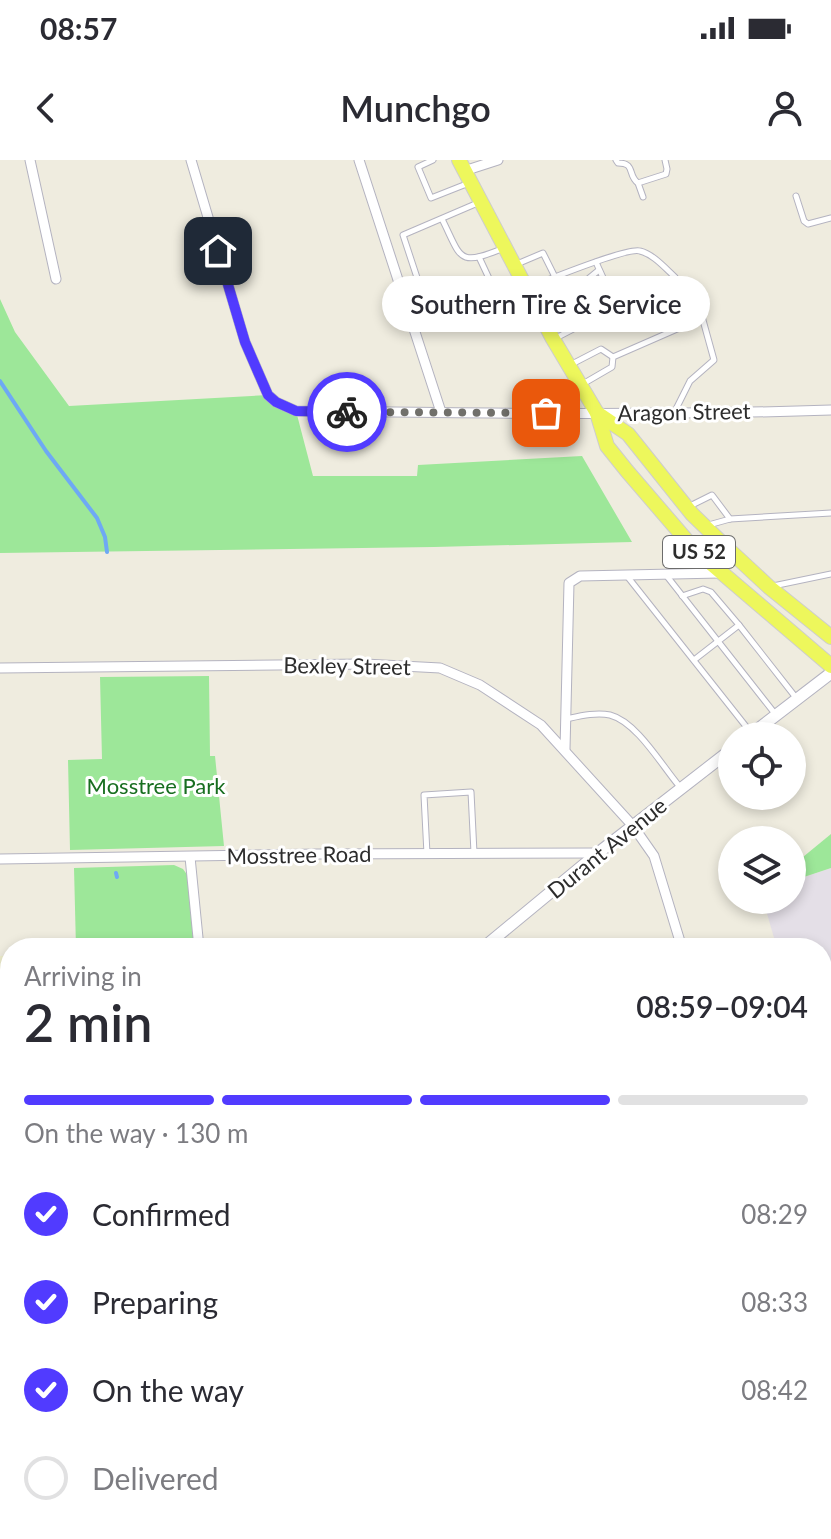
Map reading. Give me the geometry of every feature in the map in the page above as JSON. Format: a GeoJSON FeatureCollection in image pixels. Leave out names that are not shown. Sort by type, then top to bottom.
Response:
{"type":"FeatureCollection","features":[{"type":"Feature","properties":{"kind":"main road","name":"US 52"},"geometry":{"type":"LineString","coordinates":[[464,171],[553,339],[597,413],[607,446],[694,549],[831,666]]}},
{"type":"Feature","properties":{"kind":"main road","name":"US 52"},"geometry":{"type":"LineString","coordinates":[[597,413],[628,434],[704,526],[769,587],[831,637]]}},
{"type":"Feature","properties":{"kind":"street"},"geometry":{"type":"LineString","coordinates":[[30,160],[56,279]]}},
{"type":"Feature","properties":{"kind":"street","name":"Aragon Street"},"geometry":{"type":"LineString","coordinates":[[191,160],[245,342],[268,395],[296,411],[674,413],[831,410]]}},
{"type":"Feature","properties":{"kind":"street"},"geometry":{"type":"LineString","coordinates":[[359,160],[441,412]]}},
{"type":"Feature","properties":{"kind":"street"},"geometry":{"type":"LineString","coordinates":[[464,171],[498,160]]}},
{"type":"Feature","properties":{"kind":"street"},"geometry":{"type":"LineString","coordinates":[[565,749],[568,586],[572,580],[580,576],[723,573]]}},
{"type":"Feature","properties":{"kind":"street","name":"Bexley Street"},"geometry":{"type":"LineString","coordinates":[[0,668],[365,664],[440,668],[494,692],[541,725],[565,749],[633,826],[654,856],[679,938]]}},
{"type":"Feature","properties":{"kind":"street"},"geometry":{"type":"LineString","coordinates":[[767,722],[831,673]]}},
{"type":"Feature","properties":{"kind":"street","name":"Durant Avenue"},"geometry":{"type":"LineString","coordinates":[[495,938],[718,760]]}},
{"type":"Feature","properties":{"kind":"street","name":"Mosstree Road"},"geometry":{"type":"LineString","coordinates":[[0,859],[598,853]]}},
{"type":"Feature","properties":{"kind":"street"},"geometry":{"type":"LineString","coordinates":[[190,857],[198,938]]}},
{"type":"Feature","properties":{"kind":"lane"},"geometry":{"type":"LineString","coordinates":[[433,160],[418,167],[431,198],[464,171]]}},
{"type":"Feature","properties":{"kind":"lane"},"geometry":{"type":"LineString","coordinates":[[616,160],[630,166],[632,177],[643,197]]}},
{"type":"Feature","properties":{"kind":"lane"},"geometry":{"type":"LineString","coordinates":[[638,183],[666,174],[665,160]]}},
{"type":"Feature","properties":{"kind":"lane"},"geometry":{"type":"LineString","coordinates":[[796,196],[804,221],[808,224],[831,218]]}},
{"type":"Feature","properties":{"kind":"lane"},"geometry":{"type":"LineString","coordinates":[[480,202],[403,235],[430,317],[520,277],[543,253],[555,277]]}},
{"type":"Feature","properties":{"kind":"lane"},"geometry":{"type":"LineString","coordinates":[[442,219],[459,255],[465,258],[479,257],[505,248]]}},
{"type":"Feature","properties":{"kind":"lane"},"geometry":{"type":"LineString","coordinates":[[520,277],[555,277],[636,249],[655,259],[675,277]]}},
{"type":"Feature","properties":{"kind":"lane"},"geometry":{"type":"LineString","coordinates":[[479,257],[494,289]]}},
{"type":"Feature","properties":{"kind":"lane"},"geometry":{"type":"LineString","coordinates":[[553,339],[608,311],[611,306],[596,262]]}},
{"type":"Feature","properties":{"kind":"lane"},"geometry":{"type":"LineString","coordinates":[[541,317],[599,270]]}},
{"type":"Feature","properties":{"kind":"lane"},"geometry":{"type":"LineString","coordinates":[[613,357],[684,326],[701,313],[714,360],[690,381],[674,413]]}},
{"type":"Feature","properties":{"kind":"lane"},"geometry":{"type":"LineString","coordinates":[[569,366],[601,349],[613,357]]}},
{"type":"Feature","properties":{"kind":"lane"},"geometry":{"type":"LineString","coordinates":[[580,385],[612,367],[613,357]]}},
{"type":"Feature","properties":{"kind":"lane"},"geometry":{"type":"LineString","coordinates":[[687,508],[712,495],[730,519]]}},
{"type":"Feature","properties":{"kind":"lane"},"geometry":{"type":"LineString","coordinates":[[704,526],[730,519],[831,513]]}},
{"type":"Feature","properties":{"kind":"lane"},"geometry":{"type":"LineString","coordinates":[[666,574],[776,715]]}},
{"type":"Feature","properties":{"kind":"lane"},"geometry":{"type":"LineString","coordinates":[[769,587],[831,574]]}},
{"type":"Feature","properties":{"kind":"lane"},"geometry":{"type":"LineString","coordinates":[[627,575],[740,722]]}},
{"type":"Feature","properties":{"kind":"lane"},"geometry":{"type":"LineString","coordinates":[[682,596],[703,589],[711,592],[797,699]]}},
{"type":"Feature","properties":{"kind":"lane"},"geometry":{"type":"LineString","coordinates":[[694,660],[739,625]]}},
{"type":"Feature","properties":{"kind":"lane"},"geometry":{"type":"LineString","coordinates":[[565,719],[609,715],[627,723],[681,789]]}},
{"type":"Feature","properties":{"kind":"lane"},"geometry":{"type":"LineString","coordinates":[[427,854],[424,795],[471,792],[474,854]]}},
{"type":"Feature","properties":{"kind":"shaded area"},"geometry":{"type":"Polygon","coordinates":[[[831,868],[831,938],[774,938],[767,914],[806,914],[806,876],[831,868]]]}},
{"type":"Feature","properties":{"kind":"green space"},"geometry":{"type":"Polygon","coordinates":[[[0,299],[15,332],[69,406],[268,395],[296,411],[313,476],[417,476],[418,465],[582,456],[632,542],[0,553],[0,299]]]}},
{"type":"Feature","properties":{"kind":"green space","name":"Mosstree Park"},"geometry":{"type":"Polygon","coordinates":[[[209,676],[210,756],[215,756],[224,846],[70,850],[68,760],[102,759],[100,677],[209,676]]]}},
{"type":"Feature","properties":{"kind":"green space"},"geometry":{"type":"Polygon","coordinates":[[[831,834],[831,868],[806,876],[806,855],[831,834]]]}},
{"type":"Feature","properties":{"kind":"green space"},"geometry":{"type":"Polygon","coordinates":[[[174,865],[183,869],[188,876],[193,938],[76,938],[74,868],[174,865]]]}},
{"type":"Feature","properties":{"kind":"waterway"},"geometry":{"type":"LineString","coordinates":[[0,381],[46,451],[97,518],[107,552]]}},
{"type":"Feature","properties":{"kind":"waterway"},"geometry":{"type":"LineString","coordinates":[[116,873],[117,877]]}},
{"type":"Feature","properties":{"kind":"way so far"},"geometry":{"type":"LineString","coordinates":[[347,412],[546,413]]}},
{"type":"Feature","properties":{"kind":"place","name":"Southern Tire & Service"},"geometry":{"type":"Point","coordinates":[546,413]}},
{"type":"Feature","properties":{"kind":"route"},"geometry":{"type":"LineString","coordinates":[[218,251],[245,342],[268,395],[296,411],[347,412]]}}]}
